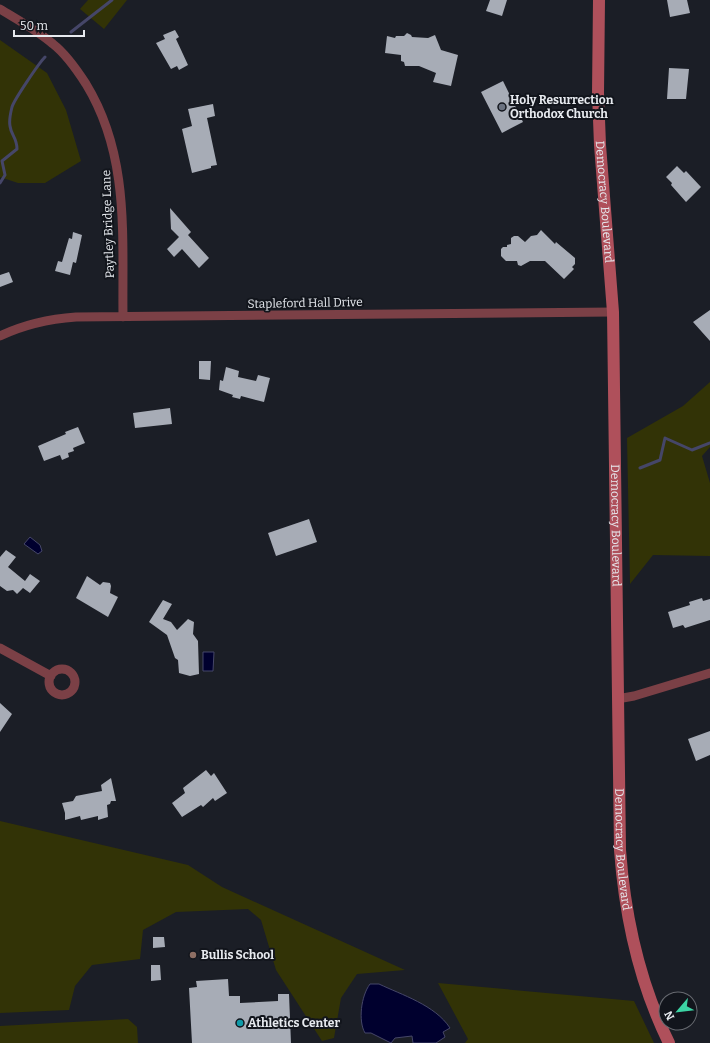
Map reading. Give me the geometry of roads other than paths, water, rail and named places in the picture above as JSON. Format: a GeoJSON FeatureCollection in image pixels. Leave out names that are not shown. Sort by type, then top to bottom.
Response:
{"type":"FeatureCollection","features":[{"type":"Feature","properties":{"kind":"main road","name":"Democracy Boulevard"},"geometry":{"type":"LineString","coordinates":[[599,0],[598,93],[600,145],[613,312],[620,850],[625,904],[631,936],[640,970],[669,1043]]}},
{"type":"Feature","properties":{"kind":"street","name":"Paytley Bridge Lane"},"geometry":{"type":"LineString","coordinates":[[0,9],[54,44],[80,76],[95,98],[105,122],[118,164],[123,317]]}},
{"type":"Feature","properties":{"kind":"street","name":"Stapleford Hall Drive"},"geometry":{"type":"LineString","coordinates":[[0,336],[19,327],[45,320],[76,317],[613,312]]}},
{"type":"Feature","properties":{"kind":"street"},"geometry":{"type":"LineString","coordinates":[[0,648],[51,676]]}},
{"type":"Feature","properties":{"kind":"street"},"geometry":{"type":"LineString","coordinates":[[617,699],[634,696],[710,673]]}},
{"type":"Feature","properties":{"kind":"water"},"geometry":{"type":"Polygon","coordinates":[[[30,537],[40,545],[42,551],[38,554],[24,544],[30,537]]]}},
{"type":"Feature","properties":{"kind":"water"},"geometry":{"type":"Polygon","coordinates":[[[203,652],[214,652],[213,671],[203,671],[203,652]]]}},
{"type":"Feature","properties":{"kind":"water"},"geometry":{"type":"Polygon","coordinates":[[[370,984],[379,984],[418,1002],[436,1013],[450,1028],[443,1032],[445,1037],[436,1043],[413,1043],[412,1036],[395,1038],[391,1043],[371,1033],[365,1033],[361,1015],[364,995],[370,984]]]}},
{"type":"Feature","properties":{"kind":"waterway"},"geometry":{"type":"LineString","coordinates":[[71,32],[112,0]]}},
{"type":"Feature","properties":{"kind":"waterway"},"geometry":{"type":"LineString","coordinates":[[0,183],[5,175],[2,161],[17,149],[10,126],[12,107],[17,97],[45,57]]}},
{"type":"Feature","properties":{"kind":"waterway"},"geometry":{"type":"LineString","coordinates":[[640,468],[660,460],[665,438],[692,450],[710,443]]}},
{"type":"Feature","properties":{"kind":"place","name":"Holy Resurrection Orthodox Church"},"geometry":{"type":"Point","coordinates":[502,107]}},
{"type":"Feature","properties":{"kind":"place","name":"Bullis School"},"geometry":{"type":"Point","coordinates":[193,955]}},
{"type":"Feature","properties":{"kind":"place","name":"Athletics Center"},"geometry":{"type":"Point","coordinates":[240,1023]}}]}
